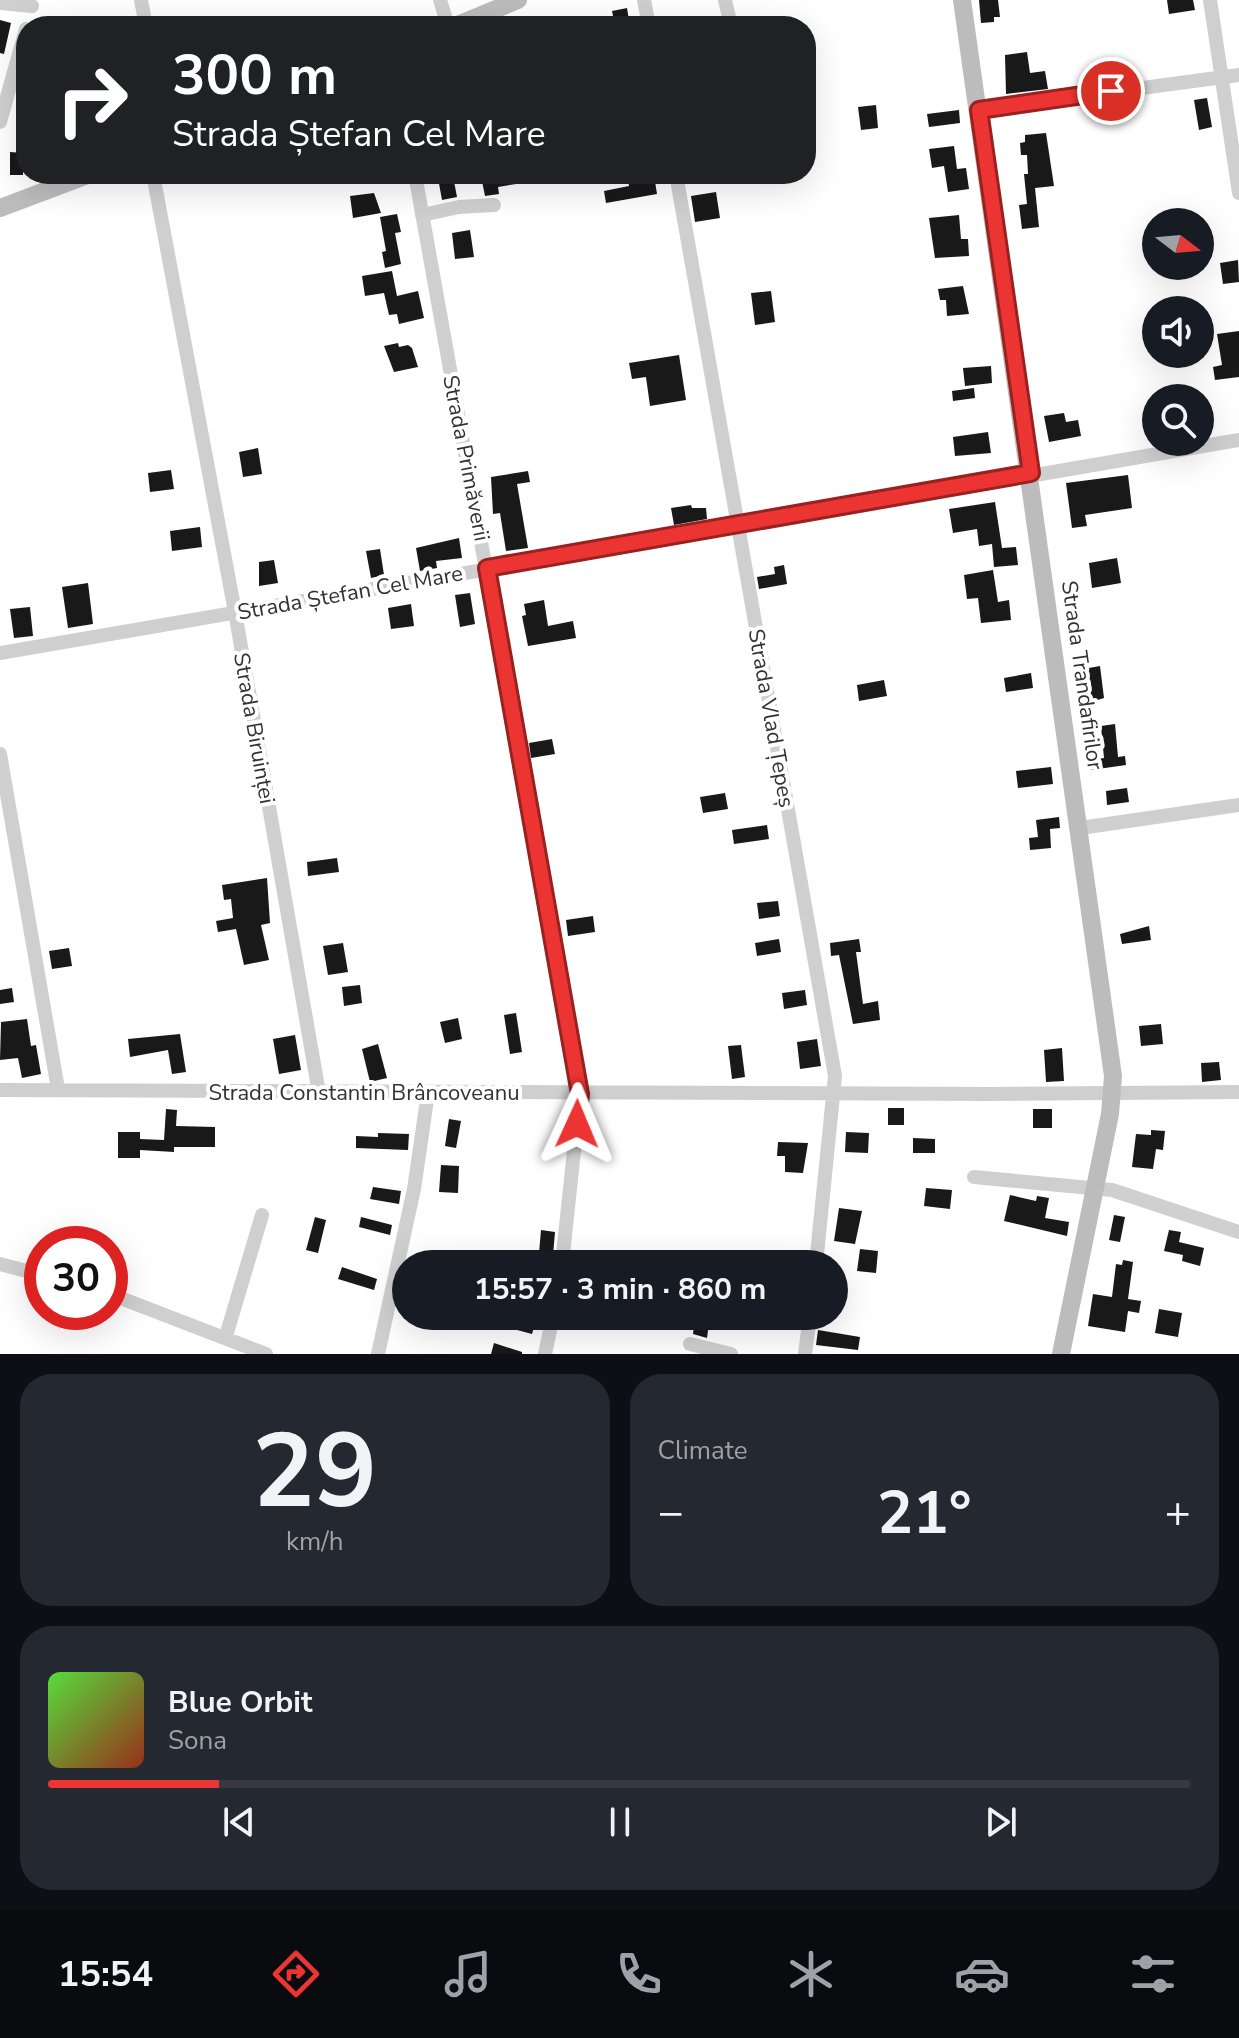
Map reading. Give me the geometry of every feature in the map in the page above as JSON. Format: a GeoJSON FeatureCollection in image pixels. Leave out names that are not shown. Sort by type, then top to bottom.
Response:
{"type":"FeatureCollection","features":[{"type":"Feature","properties":{"kind":"main road"},"geometry":{"type":"LineString","coordinates":[[479,16],[518,0]]}},
{"type":"Feature","properties":{"kind":"main road","name":"Strada Trandafirilor"},"geometry":{"type":"LineString","coordinates":[[962,0],[1112,1060],[1113,1093],[1061,1354]]}},
{"type":"Feature","properties":{"kind":"main road"},"geometry":{"type":"LineString","coordinates":[[0,208],[64,184]]}},
{"type":"Feature","properties":{"kind":"street"},"geometry":{"type":"LineString","coordinates":[[1210,0],[1239,193]]}},
{"type":"Feature","properties":{"kind":"street"},"geometry":{"type":"LineString","coordinates":[[0,3],[33,3]]}},
{"type":"Feature","properties":{"kind":"street"},"geometry":{"type":"LineString","coordinates":[[0,122],[16,64]]}},
{"type":"Feature","properties":{"kind":"street"},"geometry":{"type":"LineString","coordinates":[[979,110],[1239,75]]}},
{"type":"Feature","properties":{"kind":"street","name":"Strada Biruinței"},"geometry":{"type":"LineString","coordinates":[[155,184],[235,612],[319,1093]]}},
{"type":"Feature","properties":{"kind":"street","name":"Strada Primăverii"},"geometry":{"type":"LineString","coordinates":[[417,184],[580,1094],[563,1250]]}},
{"type":"Feature","properties":{"kind":"street","name":"Strada Vlad Țepeș"},"geometry":{"type":"LineString","coordinates":[[678,184],[835,1094],[818,1250]]}},
{"type":"Feature","properties":{"kind":"street"},"geometry":{"type":"LineString","coordinates":[[422,215],[459,207],[494,205]]}},
{"type":"Feature","properties":{"kind":"street","name":"Strada Ștefan Cel Mare"},"geometry":{"type":"LineString","coordinates":[[0,653],[1031,473],[1239,440]]}},
{"type":"Feature","properties":{"kind":"street"},"geometry":{"type":"LineString","coordinates":[[0,754],[58,1089]]}},
{"type":"Feature","properties":{"kind":"street"},"geometry":{"type":"LineString","coordinates":[[1080,828],[1239,805]]}},
{"type":"Feature","properties":{"kind":"street","name":"Strada Constantin Brâncoveanu"},"geometry":{"type":"LineString","coordinates":[[0,1090],[580,1094],[1239,1092]]}},
{"type":"Feature","properties":{"kind":"street"},"geometry":{"type":"LineString","coordinates":[[378,1354],[414,1189],[428,1093]]}},
{"type":"Feature","properties":{"kind":"street"},"geometry":{"type":"LineString","coordinates":[[974,1177],[1096,1188],[1239,1232]]}},
{"type":"Feature","properties":{"kind":"street"},"geometry":{"type":"LineString","coordinates":[[226,1336],[262,1215]]}},
{"type":"Feature","properties":{"kind":"street"},"geometry":{"type":"LineString","coordinates":[[0,1264],[24,1270]]}},
{"type":"Feature","properties":{"kind":"street"},"geometry":{"type":"LineString","coordinates":[[128,1301],[266,1354]]}},
{"type":"Feature","properties":{"kind":"street"},"geometry":{"type":"LineString","coordinates":[[545,1354],[550,1330]]}},
{"type":"Feature","properties":{"kind":"street"},"geometry":{"type":"LineString","coordinates":[[805,1354],[808,1330]]}},
{"type":"Feature","properties":{"kind":"street"},"geometry":{"type":"LineString","coordinates":[[690,1344],[731,1354]]}},
{"type":"Feature","properties":{"kind":"building"},"geometry":{"type":"Polygon","coordinates":[[[979,0],[998,0],[1000,17],[994,17],[994,22],[981,23],[979,0]]]}},
{"type":"Feature","properties":{"kind":"building"},"geometry":{"type":"Polygon","coordinates":[[[1167,0],[1193,0],[1195,10],[1169,14],[1167,0]]]}},
{"type":"Feature","properties":{"kind":"building"},"geometry":{"type":"Polygon","coordinates":[[[627,8],[628,16],[613,16],[612,11],[627,8]]]}},
{"type":"Feature","properties":{"kind":"building"},"geometry":{"type":"Polygon","coordinates":[[[0,20],[11,23],[4,54],[0,53],[0,20]]]}},
{"type":"Feature","properties":{"kind":"building"},"geometry":{"type":"Polygon","coordinates":[[[1027,52],[1030,73],[1045,71],[1048,89],[1006,94],[1005,55],[1027,52]]]}},
{"type":"Feature","properties":{"kind":"building"},"geometry":{"type":"Polygon","coordinates":[[[1207,98],[1212,127],[1199,130],[1194,100],[1207,98]]]}},
{"type":"Feature","properties":{"kind":"building"},"geometry":{"type":"Polygon","coordinates":[[[876,105],[878,128],[861,130],[858,107],[876,105]]]}},
{"type":"Feature","properties":{"kind":"building"},"geometry":{"type":"Polygon","coordinates":[[[959,110],[960,123],[929,127],[927,114],[959,110]]]}},
{"type":"Feature","properties":{"kind":"building"},"geometry":{"type":"Polygon","coordinates":[[[1046,133],[1054,186],[1035,188],[1039,227],[1022,229],[1019,205],[1027,204],[1024,174],[1028,174],[1027,155],[1021,155],[1020,143],[1025,142],[1025,135],[1046,133]]]}},
{"type":"Feature","properties":{"kind":"building"},"geometry":{"type":"Polygon","coordinates":[[[954,146],[957,169],[966,168],[969,189],[948,192],[944,166],[932,168],[929,149],[954,146]]]}},
{"type":"Feature","properties":{"kind":"building"},"geometry":{"type":"Polygon","coordinates":[[[10,152],[16,152],[16,175],[10,175],[10,152]]]}},
{"type":"Feature","properties":{"kind":"building"},"geometry":{"type":"Polygon","coordinates":[[[439,184],[455,184],[457,197],[442,200],[439,184]]]}},
{"type":"Feature","properties":{"kind":"building"},"geometry":{"type":"Polygon","coordinates":[[[483,184],[516,184],[498,187],[499,194],[485,196],[483,184]]]}},
{"type":"Feature","properties":{"kind":"building"},"geometry":{"type":"Polygon","coordinates":[[[655,184],[657,194],[606,203],[604,191],[655,184]]]}},
{"type":"Feature","properties":{"kind":"building"},"geometry":{"type":"Polygon","coordinates":[[[716,192],[720,218],[695,222],[691,196],[716,192]]]}},
{"type":"Feature","properties":{"kind":"building"},"geometry":{"type":"Polygon","coordinates":[[[374,193],[381,213],[353,218],[350,196],[374,193]]]}},
{"type":"Feature","properties":{"kind":"building"},"geometry":{"type":"Polygon","coordinates":[[[397,214],[401,232],[395,233],[401,264],[385,268],[382,252],[386,251],[380,217],[397,214]]]}},
{"type":"Feature","properties":{"kind":"building"},"geometry":{"type":"Polygon","coordinates":[[[959,215],[961,239],[968,239],[969,256],[935,258],[929,218],[959,215]]]}},
{"type":"Feature","properties":{"kind":"building"},"geometry":{"type":"Polygon","coordinates":[[[470,230],[474,257],[455,259],[452,233],[470,230]]]}},
{"type":"Feature","properties":{"kind":"building"},"geometry":{"type":"Polygon","coordinates":[[[1238,260],[1239,282],[1223,284],[1220,263],[1238,260]]]}},
{"type":"Feature","properties":{"kind":"building"},"geometry":{"type":"Polygon","coordinates":[[[392,271],[397,296],[418,291],[424,318],[399,324],[397,314],[389,315],[384,293],[365,296],[362,276],[392,271]]]}},
{"type":"Feature","properties":{"kind":"building"},"geometry":{"type":"Polygon","coordinates":[[[963,286],[969,314],[947,316],[946,300],[940,300],[938,289],[963,286]]]}},
{"type":"Feature","properties":{"kind":"building"},"geometry":{"type":"Polygon","coordinates":[[[771,291],[775,322],[755,325],[751,293],[771,291]]]}},
{"type":"Feature","properties":{"kind":"building"},"geometry":{"type":"Polygon","coordinates":[[[1239,331],[1239,377],[1215,380],[1213,368],[1222,365],[1217,334],[1239,331]]]}},
{"type":"Feature","properties":{"kind":"building"},"geometry":{"type":"Polygon","coordinates":[[[398,343],[399,347],[408,345],[412,348],[418,367],[394,372],[384,346],[398,343]]]}},
{"type":"Feature","properties":{"kind":"building"},"geometry":{"type":"Polygon","coordinates":[[[679,355],[686,400],[650,406],[646,377],[632,379],[629,363],[679,355]]]}},
{"type":"Feature","properties":{"kind":"building"},"geometry":{"type":"Polygon","coordinates":[[[991,366],[992,383],[965,386],[963,368],[991,366]]]}},
{"type":"Feature","properties":{"kind":"building"},"geometry":{"type":"Polygon","coordinates":[[[974,388],[975,398],[953,401],[952,391],[974,388]]]}},
{"type":"Feature","properties":{"kind":"building"},"geometry":{"type":"Polygon","coordinates":[[[1064,413],[1066,422],[1078,420],[1081,436],[1049,442],[1044,416],[1064,413]]]}},
{"type":"Feature","properties":{"kind":"building"},"geometry":{"type":"Polygon","coordinates":[[[988,432],[991,453],[955,456],[953,437],[988,432]]]}},
{"type":"Feature","properties":{"kind":"building"},"geometry":{"type":"Polygon","coordinates":[[[258,448],[262,474],[243,477],[239,452],[258,448]]]}},
{"type":"Feature","properties":{"kind":"building"},"geometry":{"type":"Polygon","coordinates":[[[171,470],[174,489],[150,492],[148,473],[171,470]]]}},
{"type":"Feature","properties":{"kind":"building"},"geometry":{"type":"Polygon","coordinates":[[[528,471],[530,482],[517,484],[528,548],[506,551],[500,513],[493,514],[491,477],[528,471]]]}},
{"type":"Feature","properties":{"kind":"building"},"geometry":{"type":"Polygon","coordinates":[[[1128,475],[1132,508],[1085,515],[1087,526],[1072,528],[1066,483],[1128,475]]]}},
{"type":"Feature","properties":{"kind":"building"},"geometry":{"type":"Polygon","coordinates":[[[995,502],[1002,548],[1016,547],[1018,565],[994,567],[992,544],[979,546],[977,529],[953,533],[949,509],[995,502]]]}},
{"type":"Feature","properties":{"kind":"building"},"geometry":{"type":"Polygon","coordinates":[[[691,505],[692,508],[706,508],[707,519],[674,525],[671,508],[691,505]]]}},
{"type":"Feature","properties":{"kind":"building"},"geometry":{"type":"Polygon","coordinates":[[[200,527],[202,547],[172,551],[170,531],[200,527]]]}},
{"type":"Feature","properties":{"kind":"building"},"geometry":{"type":"Polygon","coordinates":[[[459,538],[462,558],[436,561],[437,568],[420,571],[416,548],[459,538]]]}},
{"type":"Feature","properties":{"kind":"building"},"geometry":{"type":"Polygon","coordinates":[[[380,549],[384,575],[371,578],[366,551],[380,549]]]}},
{"type":"Feature","properties":{"kind":"building"},"geometry":{"type":"Polygon","coordinates":[[[1117,558],[1121,583],[1092,588],[1089,563],[1117,558]]]}},
{"type":"Feature","properties":{"kind":"building"},"geometry":{"type":"Polygon","coordinates":[[[274,560],[278,583],[259,586],[259,562],[274,560]]]}},
{"type":"Feature","properties":{"kind":"building"},"geometry":{"type":"Polygon","coordinates":[[[784,565],[787,584],[759,589],[757,577],[775,574],[774,567],[784,565]]]}},
{"type":"Feature","properties":{"kind":"building"},"geometry":{"type":"Polygon","coordinates":[[[993,570],[998,602],[1009,600],[1011,620],[981,623],[978,598],[967,599],[964,575],[993,570]]]}},
{"type":"Feature","properties":{"kind":"building"},"geometry":{"type":"Polygon","coordinates":[[[88,583],[93,624],[68,628],[62,587],[88,583]]]}},
{"type":"Feature","properties":{"kind":"building"},"geometry":{"type":"Polygon","coordinates":[[[470,593],[475,624],[460,627],[455,595],[470,593]]]}},
{"type":"Feature","properties":{"kind":"building"},"geometry":{"type":"Polygon","coordinates":[[[544,600],[548,626],[573,621],[576,638],[528,646],[522,616],[526,615],[524,604],[544,600]]]}},
{"type":"Feature","properties":{"kind":"building"},"geometry":{"type":"Polygon","coordinates":[[[411,604],[414,626],[391,629],[388,608],[411,604]]]}},
{"type":"Feature","properties":{"kind":"building"},"geometry":{"type":"Polygon","coordinates":[[[30,607],[33,636],[14,638],[10,609],[30,607]]]}},
{"type":"Feature","properties":{"kind":"building"},"geometry":{"type":"Polygon","coordinates":[[[1100,666],[1104,698],[1088,703],[1083,669],[1100,666]]]}},
{"type":"Feature","properties":{"kind":"building"},"geometry":{"type":"Polygon","coordinates":[[[1031,673],[1033,688],[1006,692],[1004,678],[1031,673]]]}},
{"type":"Feature","properties":{"kind":"building"},"geometry":{"type":"Polygon","coordinates":[[[884,680],[887,696],[859,701],[857,685],[884,680]]]}},
{"type":"Feature","properties":{"kind":"building"},"geometry":{"type":"Polygon","coordinates":[[[1115,724],[1118,757],[1125,756],[1126,765],[1091,770],[1090,760],[1104,758],[1101,726],[1115,724]]]}},
{"type":"Feature","properties":{"kind":"building"},"geometry":{"type":"Polygon","coordinates":[[[552,739],[555,754],[531,758],[529,743],[552,739]]]}},
{"type":"Feature","properties":{"kind":"building"},"geometry":{"type":"Polygon","coordinates":[[[1051,767],[1053,784],[1018,788],[1016,771],[1051,767]]]}},
{"type":"Feature","properties":{"kind":"building"},"geometry":{"type":"Polygon","coordinates":[[[1127,788],[1129,802],[1107,805],[1106,791],[1127,788]]]}},
{"type":"Feature","properties":{"kind":"building"},"geometry":{"type":"Polygon","coordinates":[[[725,793],[728,809],[703,813],[700,797],[725,793]]]}},
{"type":"Feature","properties":{"kind":"building"},"geometry":{"type":"Polygon","coordinates":[[[1059,817],[1060,828],[1050,829],[1051,848],[1030,850],[1029,838],[1038,837],[1036,820],[1059,817]]]}},
{"type":"Feature","properties":{"kind":"building"},"geometry":{"type":"Polygon","coordinates":[[[767,825],[769,839],[734,844],[732,830],[767,825]]]}},
{"type":"Feature","properties":{"kind":"building"},"geometry":{"type":"Polygon","coordinates":[[[337,858],[339,872],[308,876],[307,862],[337,858]]]}},
{"type":"Feature","properties":{"kind":"building"},"geometry":{"type":"Polygon","coordinates":[[[267,878],[270,923],[261,925],[269,960],[244,965],[236,929],[218,932],[216,921],[233,918],[231,899],[224,900],[222,885],[267,878]]]}},
{"type":"Feature","properties":{"kind":"building"},"geometry":{"type":"Polygon","coordinates":[[[778,901],[780,916],[759,919],[757,903],[778,901]]]}},
{"type":"Feature","properties":{"kind":"building"},"geometry":{"type":"Polygon","coordinates":[[[593,916],[595,932],[568,936],[566,920],[593,916]]]}},
{"type":"Feature","properties":{"kind":"building"},"geometry":{"type":"Polygon","coordinates":[[[1149,926],[1151,940],[1122,944],[1120,934],[1149,926]]]}},
{"type":"Feature","properties":{"kind":"building"},"geometry":{"type":"Polygon","coordinates":[[[779,939],[781,952],[757,956],[755,943],[779,939]]]}},
{"type":"Feature","properties":{"kind":"building"},"geometry":{"type":"Polygon","coordinates":[[[859,939],[861,952],[856,952],[863,1004],[878,1001],[880,1020],[853,1024],[839,955],[831,956],[830,943],[859,939]]]}},
{"type":"Feature","properties":{"kind":"building"},"geometry":{"type":"Polygon","coordinates":[[[343,943],[348,972],[328,975],[323,946],[343,943]]]}},
{"type":"Feature","properties":{"kind":"building"},"geometry":{"type":"Polygon","coordinates":[[[69,948],[72,966],[52,969],[49,951],[69,948]]]}},
{"type":"Feature","properties":{"kind":"building"},"geometry":{"type":"Polygon","coordinates":[[[360,985],[362,1003],[344,1006],[342,987],[360,985]]]}},
{"type":"Feature","properties":{"kind":"building"},"geometry":{"type":"Polygon","coordinates":[[[12,988],[14,1002],[0,1004],[0,990],[12,988]]]}},
{"type":"Feature","properties":{"kind":"building"},"geometry":{"type":"Polygon","coordinates":[[[805,990],[807,1005],[784,1009],[782,993],[805,990]]]}},
{"type":"Feature","properties":{"kind":"building"},"geometry":{"type":"Polygon","coordinates":[[[516,1013],[522,1052],[510,1054],[504,1015],[516,1013]]]}},
{"type":"Feature","properties":{"kind":"building"},"geometry":{"type":"Polygon","coordinates":[[[458,1018],[462,1039],[445,1043],[440,1022],[458,1018]]]}},
{"type":"Feature","properties":{"kind":"building"},"geometry":{"type":"Polygon","coordinates":[[[27,1019],[31,1046],[36,1045],[41,1074],[22,1078],[18,1058],[0,1060],[1,1022],[27,1019]]]}},
{"type":"Feature","properties":{"kind":"building"},"geometry":{"type":"Polygon","coordinates":[[[1161,1024],[1163,1044],[1141,1046],[1139,1026],[1161,1024]]]}},
{"type":"Feature","properties":{"kind":"building"},"geometry":{"type":"Polygon","coordinates":[[[180,1034],[186,1072],[172,1074],[168,1050],[130,1057],[128,1039],[180,1034]]]}},
{"type":"Feature","properties":{"kind":"building"},"geometry":{"type":"Polygon","coordinates":[[[295,1035],[301,1070],[279,1074],[273,1039],[295,1035]]]}},
{"type":"Feature","properties":{"kind":"building"},"geometry":{"type":"Polygon","coordinates":[[[817,1039],[821,1066],[800,1069],[797,1042],[817,1039]]]}},
{"type":"Feature","properties":{"kind":"building"},"geometry":{"type":"Polygon","coordinates":[[[378,1044],[387,1078],[370,1082],[362,1049],[378,1044]]]}},
{"type":"Feature","properties":{"kind":"building"},"geometry":{"type":"Polygon","coordinates":[[[741,1045],[745,1077],[732,1079],[728,1046],[741,1045]]]}},
{"type":"Feature","properties":{"kind":"building"},"geometry":{"type":"Polygon","coordinates":[[[1062,1048],[1064,1081],[1046,1082],[1044,1050],[1062,1048]]]}},
{"type":"Feature","properties":{"kind":"building"},"geometry":{"type":"Polygon","coordinates":[[[1219,1062],[1221,1080],[1202,1082],[1201,1063],[1219,1062]]]}},
{"type":"Feature","properties":{"kind":"building"},"geometry":{"type":"Polygon","coordinates":[[[888,1108],[904,1108],[904,1125],[888,1125],[888,1108]]]}},
{"type":"Feature","properties":{"kind":"building"},"geometry":{"type":"Polygon","coordinates":[[[166,1109],[177,1110],[176,1126],[215,1127],[215,1147],[174,1147],[174,1152],[140,1150],[140,1158],[118,1158],[118,1132],[140,1132],[140,1139],[164,1140],[166,1109]]]}},
{"type":"Feature","properties":{"kind":"building"},"geometry":{"type":"Polygon","coordinates":[[[1033,1109],[1052,1109],[1052,1128],[1033,1128],[1033,1109]]]}},
{"type":"Feature","properties":{"kind":"building"},"geometry":{"type":"Polygon","coordinates":[[[449,1119],[461,1121],[456,1148],[445,1146],[449,1119]]]}},
{"type":"Feature","properties":{"kind":"building"},"geometry":{"type":"Polygon","coordinates":[[[1151,1130],[1165,1131],[1163,1150],[1156,1149],[1153,1169],[1132,1167],[1136,1134],[1151,1135],[1151,1130]]]}},
{"type":"Feature","properties":{"kind":"building"},"geometry":{"type":"Polygon","coordinates":[[[846,1132],[869,1133],[868,1153],[845,1152],[846,1132]]]}},
{"type":"Feature","properties":{"kind":"building"},"geometry":{"type":"Polygon","coordinates":[[[378,1133],[409,1134],[408,1150],[356,1148],[356,1136],[378,1137],[378,1133]]]}},
{"type":"Feature","properties":{"kind":"building"},"geometry":{"type":"Polygon","coordinates":[[[913,1138],[935,1139],[935,1153],[913,1153],[913,1138]]]}},
{"type":"Feature","properties":{"kind":"building"},"geometry":{"type":"Polygon","coordinates":[[[778,1142],[808,1143],[803,1173],[785,1172],[785,1156],[777,1156],[778,1142]]]}},
{"type":"Feature","properties":{"kind":"building"},"geometry":{"type":"Polygon","coordinates":[[[441,1165],[459,1166],[458,1193],[439,1192],[441,1165]]]}},
{"type":"Feature","properties":{"kind":"building"},"geometry":{"type":"Polygon","coordinates":[[[373,1187],[401,1191],[399,1204],[370,1199],[373,1187]]]}},
{"type":"Feature","properties":{"kind":"building"},"geometry":{"type":"Polygon","coordinates":[[[926,1188],[952,1190],[950,1209],[924,1206],[926,1188]]]}},
{"type":"Feature","properties":{"kind":"building"},"geometry":{"type":"Polygon","coordinates":[[[1010,1195],[1036,1201],[1037,1196],[1049,1198],[1045,1218],[1069,1222],[1067,1236],[1004,1221],[1010,1195]]]}},
{"type":"Feature","properties":{"kind":"building"},"geometry":{"type":"Polygon","coordinates":[[[839,1208],[862,1211],[855,1244],[834,1241],[839,1208]]]}},
{"type":"Feature","properties":{"kind":"building"},"geometry":{"type":"Polygon","coordinates":[[[1114,1215],[1125,1217],[1120,1242],[1109,1240],[1114,1215]]]}},
{"type":"Feature","properties":{"kind":"building"},"geometry":{"type":"Polygon","coordinates":[[[315,1217],[326,1220],[318,1253],[306,1250],[315,1217]]]}},
{"type":"Feature","properties":{"kind":"building"},"geometry":{"type":"Polygon","coordinates":[[[361,1217],[392,1225],[390,1235],[359,1227],[361,1217]]]}},
{"type":"Feature","properties":{"kind":"building"},"geometry":{"type":"Polygon","coordinates":[[[541,1230],[555,1232],[553,1250],[539,1250],[541,1230]]]}},
{"type":"Feature","properties":{"kind":"building"},"geometry":{"type":"Polygon","coordinates":[[[1169,1230],[1181,1232],[1179,1242],[1204,1248],[1200,1266],[1182,1261],[1183,1255],[1164,1251],[1169,1230]]]}},
{"type":"Feature","properties":{"kind":"building"},"geometry":{"type":"Polygon","coordinates":[[[860,1249],[878,1251],[876,1273],[857,1271],[860,1249]]]}},
{"type":"Feature","properties":{"kind":"building"},"geometry":{"type":"Polygon","coordinates":[[[1123,1260],[1133,1262],[1128,1299],[1141,1301],[1139,1313],[1128,1311],[1125,1332],[1088,1326],[1093,1294],[1112,1297],[1116,1264],[1122,1265],[1123,1260]]]}},
{"type":"Feature","properties":{"kind":"building"},"geometry":{"type":"Polygon","coordinates":[[[342,1267],[377,1279],[374,1290],[338,1279],[342,1267]]]}},
{"type":"Feature","properties":{"kind":"building"},"geometry":{"type":"Polygon","coordinates":[[[1159,1309],[1182,1313],[1178,1337],[1155,1333],[1159,1309]]]}},
{"type":"Feature","properties":{"kind":"building"},"geometry":{"type":"Polygon","coordinates":[[[693,1330],[708,1330],[707,1338],[693,1334],[693,1330]]]}},
{"type":"Feature","properties":{"kind":"building"},"geometry":{"type":"Polygon","coordinates":[[[818,1330],[860,1337],[858,1350],[816,1345],[818,1330]]]}},
{"type":"Feature","properties":{"kind":"building"},"geometry":{"type":"Polygon","coordinates":[[[494,1343],[522,1352],[522,1354],[491,1354],[494,1343]]]}},
{"type":"Feature","properties":{"kind":"route"},"geometry":{"type":"LineString","coordinates":[[577,1124],[580,1094],[487,568],[1031,473],[979,110],[1111,91]]}}]}
